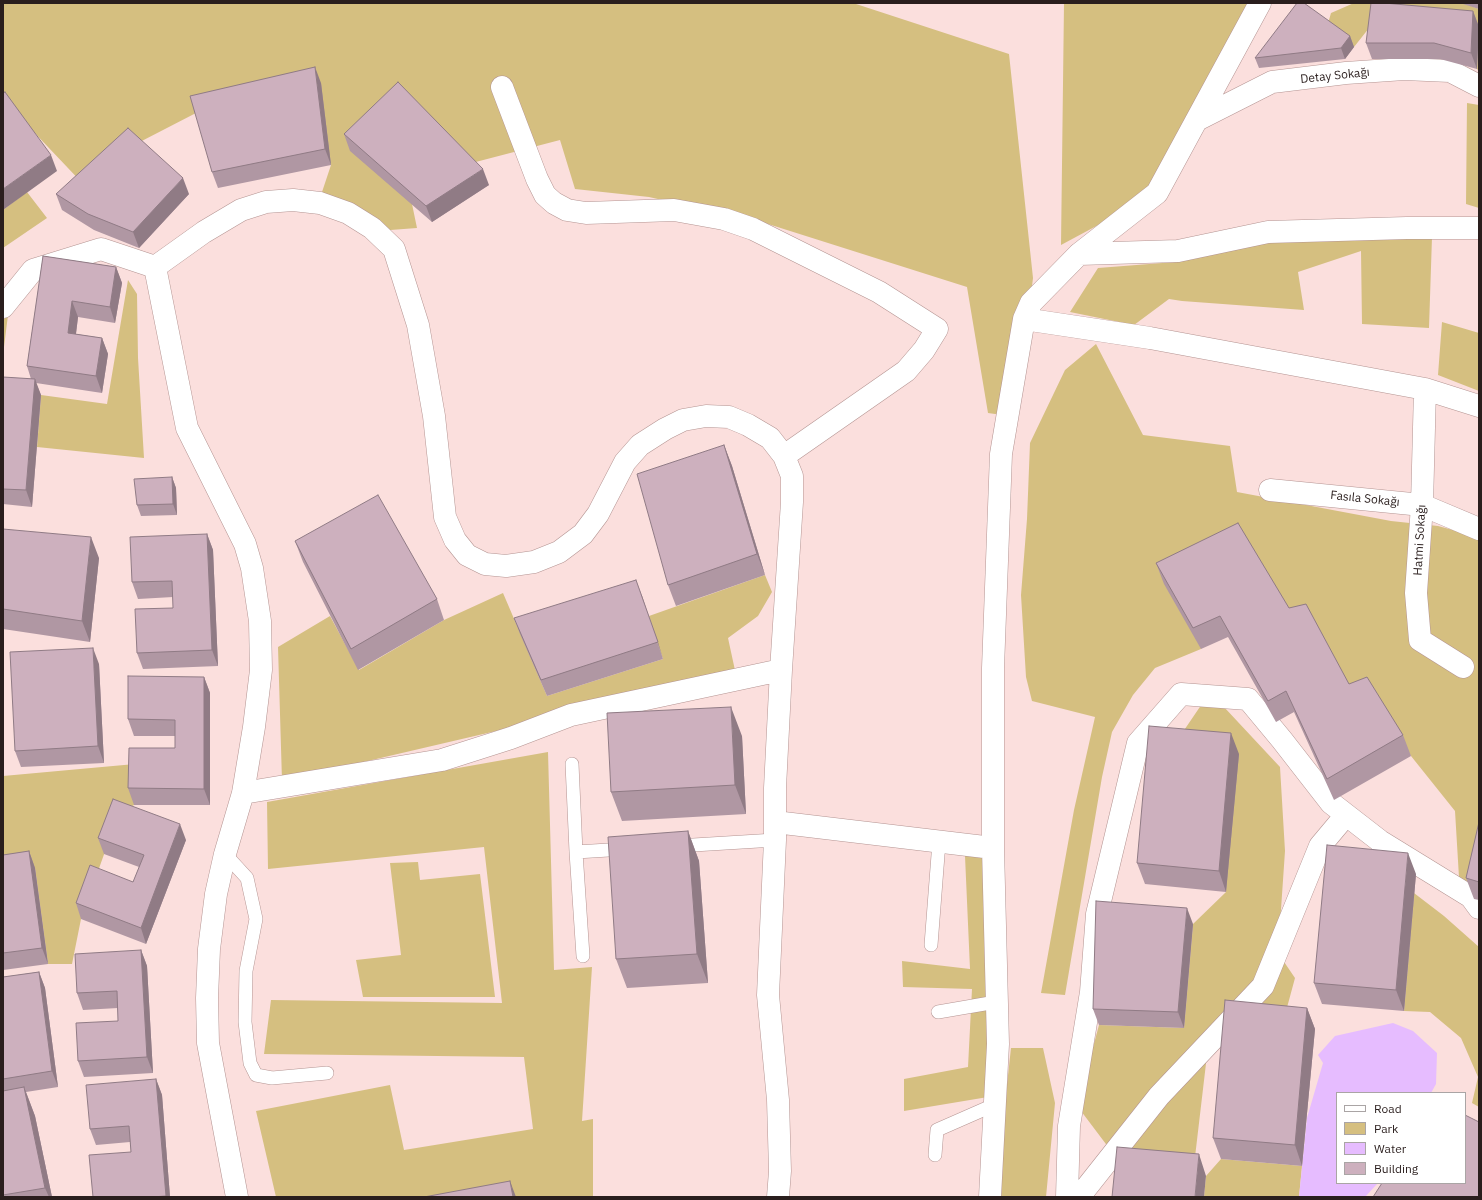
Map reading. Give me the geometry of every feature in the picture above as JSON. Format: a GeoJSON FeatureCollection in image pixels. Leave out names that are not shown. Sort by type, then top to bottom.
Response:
{"type":"FeatureCollection","features":[{"type":"Feature","properties":{"kind":"street"},"geometry":{"type":"LineString","coordinates":[[990,1197],[998,1044],[993,848],[993,668],[1001,454],[1024,319],[1031,303],[1079,254],[1157,193],[1260,3]]}},
{"type":"Feature","properties":{"kind":"street","name":"Detay Sokağı"},"geometry":{"type":"LineString","coordinates":[[1197,120],[1272,82],[1346,73],[1404,69],[1450,71],[1479,86]]}},
{"type":"Feature","properties":{"kind":"street"},"geometry":{"type":"LineString","coordinates":[[502,86],[537,179],[546,195],[554,203],[567,210],[586,213],[674,210],[724,219],[753,229],[879,292],[937,330],[924,350],[906,371],[784,456]]}},
{"type":"Feature","properties":{"kind":"street"},"geometry":{"type":"LineString","coordinates":[[155,267],[204,232],[241,210],[266,202],[293,200],[320,203],[348,213],[372,228],[394,249],[418,325],[434,416],[445,517],[454,540],[468,555],[485,564],[506,566],[534,562],[560,552],[583,534],[598,514],[625,462],[640,445],[665,429],[683,420],[706,416],[730,417],[748,425],[770,438],[784,456],[792,476],[792,502],[775,788],[775,831],[768,995],[778,1100],[780,1172],[778,1197]]}},
{"type":"Feature","properties":{"kind":"street"},"geometry":{"type":"LineString","coordinates":[[1079,254],[1178,251],[1268,232],[1407,228],[1479,228]]}},
{"type":"Feature","properties":{"kind":"street"},"geometry":{"type":"LineString","coordinates":[[3,307],[33,270],[101,249],[155,267]]}},
{"type":"Feature","properties":{"kind":"street"},"geometry":{"type":"LineString","coordinates":[[155,267],[187,428],[245,544],[252,568],[260,621],[261,670],[254,728],[243,793],[225,854],[216,894],[209,949],[207,1013],[208,1042],[237,1197]]}},
{"type":"Feature","properties":{"kind":"street"},"geometry":{"type":"LineString","coordinates":[[1024,319],[1150,338],[1425,388],[1479,406]]}},
{"type":"Feature","properties":{"kind":"street","name":"Hatmi Sokağı"},"geometry":{"type":"LineString","coordinates":[[1425,388],[1422,505],[1416,593],[1420,640],[1463,667]]}},
{"type":"Feature","properties":{"kind":"street","name":"Fasıla Sokağı"},"geometry":{"type":"LineString","coordinates":[[1270,490],[1422,505],[1479,529]]}},
{"type":"Feature","properties":{"kind":"street"},"geometry":{"type":"LineString","coordinates":[[243,793],[442,760],[511,738],[571,715],[781,670]]}},
{"type":"Feature","properties":{"kind":"street"},"geometry":{"type":"LineString","coordinates":[[1067,1197],[1069,1126],[1091,992],[1097,914],[1138,743],[1181,694],[1248,699],[1331,803],[1380,841],[1471,896],[1479,908]]}},
{"type":"Feature","properties":{"kind":"street"},"geometry":{"type":"LineString","coordinates":[[1079,1197],[1158,1096],[1263,986],[1320,846],[1346,815]]}},
{"type":"Feature","properties":{"kind":"street"},"geometry":{"type":"LineString","coordinates":[[775,831],[939,842],[993,848]]}},
{"type":"Feature","properties":{"kind":"lane"},"geometry":{"type":"LineString","coordinates":[[572,764],[583,956]]}},
{"type":"Feature","properties":{"kind":"lane"},"geometry":{"type":"LineString","coordinates":[[664,847],[775,831]]}},
{"type":"Feature","properties":{"kind":"lane"},"geometry":{"type":"LineString","coordinates":[[931,945],[939,842]]}},
{"type":"Feature","properties":{"kind":"lane"},"geometry":{"type":"LineString","coordinates":[[576,852],[640,848]]}},
{"type":"Feature","properties":{"kind":"lane"},"geometry":{"type":"LineString","coordinates":[[225,854],[247,878],[256,920],[246,971],[245,1022],[250,1063],[256,1074],[272,1078],[327,1073]]}},
{"type":"Feature","properties":{"kind":"lane"},"geometry":{"type":"LineString","coordinates":[[938,1012],[996,1002]]}},
{"type":"Feature","properties":{"kind":"lane"},"geometry":{"type":"LineString","coordinates":[[935,1155],[937,1130],[994,1105]]}},
{"type":"Feature","properties":{"kind":"green space"},"geometry":{"type":"Polygon","coordinates":[[[3,3],[853,3],[1009,54],[1033,278],[1016,417],[988,413],[967,287],[768,224],[649,197],[575,189],[560,140],[468,164],[412,204],[417,228],[377,231],[322,192],[331,165],[196,113],[134,145],[86,187],[11,108],[3,113],[3,3]]]}},
{"type":"Feature","properties":{"kind":"green space"},"geometry":{"type":"Polygon","coordinates":[[[1064,3],[1250,3],[1141,202],[1061,245],[1064,3]]]}},
{"type":"Feature","properties":{"kind":"green space"},"geometry":{"type":"Polygon","coordinates":[[[1354,3],[1463,3],[1479,9],[1479,27],[1377,18],[1354,47],[1327,27],[1331,13],[1354,3]]]}},
{"type":"Feature","properties":{"kind":"green space"},"geometry":{"type":"Polygon","coordinates":[[[1479,27],[1479,71],[1477,69],[1479,27]]]}},
{"type":"Feature","properties":{"kind":"green space"},"geometry":{"type":"Polygon","coordinates":[[[1467,103],[1479,105],[1479,208],[1466,204],[1467,103]]]}},
{"type":"Feature","properties":{"kind":"green space"},"geometry":{"type":"Polygon","coordinates":[[[27,192],[47,218],[3,248],[3,210],[27,192]]]}},
{"type":"Feature","properties":{"kind":"green space"},"geometry":{"type":"Polygon","coordinates":[[[1432,237],[1429,328],[1362,324],[1361,251],[1298,272],[1304,310],[1169,299],[1134,325],[1070,312],[1098,268],[1175,262],[1270,239],[1432,237]]]}},
{"type":"Feature","properties":{"kind":"green space"},"geometry":{"type":"Polygon","coordinates":[[[128,280],[137,294],[138,358],[144,458],[37,447],[41,395],[107,404],[128,280]]]}},
{"type":"Feature","properties":{"kind":"green space"},"geometry":{"type":"Polygon","coordinates":[[[8,315],[3,355],[3,320],[8,315]]]}},
{"type":"Feature","properties":{"kind":"green space"},"geometry":{"type":"Polygon","coordinates":[[[1442,322],[1479,333],[1479,391],[1438,375],[1442,322]]]}},
{"type":"Feature","properties":{"kind":"green space"},"geometry":{"type":"Polygon","coordinates":[[[1096,344],[1143,435],[1230,446],[1237,492],[1391,521],[1438,526],[1479,537],[1479,871],[1460,894],[1455,811],[1411,756],[1374,698],[1357,705],[1297,629],[1246,544],[1201,649],[1155,668],[1133,695],[1112,732],[1102,777],[1065,995],[1041,993],[1074,810],[1095,717],[1032,701],[1026,677],[1021,595],[1027,519],[1030,443],[1065,370],[1096,344]]]}},
{"type":"Feature","properties":{"kind":"green space"},"geometry":{"type":"Polygon","coordinates":[[[765,575],[772,592],[758,616],[728,638],[736,675],[282,781],[278,647],[330,616],[359,670],[444,620],[503,593],[547,696],[663,659],[649,616],[765,575]]]}},
{"type":"Feature","properties":{"kind":"green space"},"geometry":{"type":"Polygon","coordinates":[[[1210,692],[1280,767],[1285,851],[1278,953],[1295,978],[1282,1026],[1209,1038],[1193,1174],[1124,1168],[1081,1111],[1092,1051],[1099,1025],[1184,1028],[1193,924],[1226,892],[1172,748],[1210,692]]]}},
{"type":"Feature","properties":{"kind":"green space"},"geometry":{"type":"Polygon","coordinates":[[[548,752],[554,970],[592,967],[582,1121],[593,1119],[593,1197],[276,1197],[256,1111],[390,1085],[404,1150],[533,1129],[524,1057],[264,1054],[271,1000],[502,1003],[484,847],[268,869],[267,802],[548,752]]]}},
{"type":"Feature","properties":{"kind":"green space"},"geometry":{"type":"Polygon","coordinates":[[[135,764],[134,805],[118,815],[81,919],[72,964],[48,964],[35,868],[3,872],[3,776],[135,764]]]}},
{"type":"Feature","properties":{"kind":"green space"},"geometry":{"type":"Polygon","coordinates":[[[988,855],[988,1097],[904,1111],[904,1079],[968,1067],[972,989],[903,987],[902,961],[970,969],[965,856],[988,855]]]}},
{"type":"Feature","properties":{"kind":"green space"},"geometry":{"type":"Polygon","coordinates":[[[418,862],[420,880],[480,874],[495,997],[363,997],[356,960],[401,955],[390,863],[418,862]]]}},
{"type":"Feature","properties":{"kind":"green space"},"geometry":{"type":"Polygon","coordinates":[[[1414,893],[1444,916],[1479,947],[1479,1107],[1472,1103],[1478,1077],[1461,1038],[1430,1012],[1404,1011],[1414,893]]]}},
{"type":"Feature","properties":{"kind":"green space"},"geometry":{"type":"Polygon","coordinates":[[[1011,1048],[1043,1048],[1055,1103],[1046,1197],[998,1197],[1002,1130],[1011,1048]]]}},
{"type":"Feature","properties":{"kind":"green space"},"geometry":{"type":"Polygon","coordinates":[[[1221,1159],[1302,1166],[1299,1197],[1204,1197],[1206,1176],[1221,1159]]]}},
{"type":"Feature","properties":{"kind":"water"},"geometry":{"type":"Polygon","coordinates":[[[1393,1023],[1413,1031],[1437,1053],[1436,1084],[1432,1092],[1336,1092],[1336,1184],[1377,1184],[1365,1197],[1299,1197],[1307,1118],[1323,1063],[1318,1055],[1335,1036],[1393,1023]]]}},
{"type":"Feature","properties":{"kind":"water"},"geometry":{"type":"Polygon","coordinates":[[[1380,1184],[1398,1184],[1394,1191],[1380,1184]]]}},
{"type":"Feature","properties":{"kind":"building"},"geometry":{"type":"Polygon","coordinates":[[[1297,3],[1304,3],[1350,36],[1341,48],[1255,58],[1297,3]]]}},
{"type":"Feature","properties":{"kind":"building"},"geometry":{"type":"Polygon","coordinates":[[[1371,3],[1473,11],[1471,53],[1434,43],[1366,43],[1371,3]]]}},
{"type":"Feature","properties":{"kind":"building"},"geometry":{"type":"Polygon","coordinates":[[[315,67],[325,149],[212,172],[190,96],[315,67]]]}},
{"type":"Feature","properties":{"kind":"building"},"geometry":{"type":"Polygon","coordinates":[[[398,82],[483,169],[426,206],[344,134],[398,82]]]}},
{"type":"Feature","properties":{"kind":"building"},"geometry":{"type":"Polygon","coordinates":[[[5,92],[51,155],[3,189],[3,93],[5,92]]]}},
{"type":"Feature","properties":{"kind":"building"},"geometry":{"type":"Polygon","coordinates":[[[128,128],[183,178],[133,232],[88,214],[56,194],[128,128]]]}},
{"type":"Feature","properties":{"kind":"building"},"geometry":{"type":"Polygon","coordinates":[[[43,256],[116,267],[110,307],[72,301],[68,333],[102,338],[96,376],[27,366],[43,256]]]}},
{"type":"Feature","properties":{"kind":"building"},"geometry":{"type":"Polygon","coordinates":[[[3,377],[35,379],[26,490],[3,489],[3,377]]]}},
{"type":"Feature","properties":{"kind":"building"},"geometry":{"type":"Polygon","coordinates":[[[724,445],[757,554],[668,585],[637,474],[724,445]]]}},
{"type":"Feature","properties":{"kind":"building"},"geometry":{"type":"Polygon","coordinates":[[[172,477],[173,504],[137,505],[134,479],[172,477]]]}},
{"type":"Feature","properties":{"kind":"building"},"geometry":{"type":"Polygon","coordinates":[[[378,495],[437,599],[351,649],[295,541],[378,495]]]}},
{"type":"Feature","properties":{"kind":"building"},"geometry":{"type":"Polygon","coordinates":[[[1238,523],[1289,608],[1306,604],[1349,684],[1367,677],[1403,735],[1327,779],[1286,691],[1268,701],[1220,616],[1193,628],[1156,563],[1238,523]]]}},
{"type":"Feature","properties":{"kind":"building"},"geometry":{"type":"Polygon","coordinates":[[[3,529],[91,537],[82,621],[3,609],[3,529]]]}},
{"type":"Feature","properties":{"kind":"building"},"geometry":{"type":"Polygon","coordinates":[[[207,534],[212,650],[137,653],[135,609],[173,608],[172,581],[132,582],[130,537],[207,534]]]}},
{"type":"Feature","properties":{"kind":"building"},"geometry":{"type":"Polygon","coordinates":[[[636,580],[658,642],[541,680],[514,618],[636,580]]]}},
{"type":"Feature","properties":{"kind":"building"},"geometry":{"type":"Polygon","coordinates":[[[93,648],[98,746],[15,751],[10,652],[93,648]]]}},
{"type":"Feature","properties":{"kind":"building"},"geometry":{"type":"Polygon","coordinates":[[[128,676],[204,677],[204,789],[128,788],[129,748],[175,748],[175,720],[128,719],[128,676]]]}},
{"type":"Feature","properties":{"kind":"building"},"geometry":{"type":"Polygon","coordinates":[[[731,707],[735,785],[611,792],[607,713],[731,707]]]}},
{"type":"Feature","properties":{"kind":"building"},"geometry":{"type":"Polygon","coordinates":[[[1149,726],[1231,733],[1219,871],[1137,863],[1149,726]]]}},
{"type":"Feature","properties":{"kind":"building"},"geometry":{"type":"Polygon","coordinates":[[[113,799],[180,824],[141,928],[76,903],[90,865],[133,882],[144,855],[98,838],[113,799]]]}},
{"type":"Feature","properties":{"kind":"building"},"geometry":{"type":"Polygon","coordinates":[[[1479,822],[1479,882],[1466,878],[1479,822]]]}},
{"type":"Feature","properties":{"kind":"building"},"geometry":{"type":"Polygon","coordinates":[[[688,831],[697,954],[616,959],[608,837],[688,831]]]}},
{"type":"Feature","properties":{"kind":"building"},"geometry":{"type":"Polygon","coordinates":[[[1327,845],[1408,853],[1396,990],[1314,983],[1327,845]]]}},
{"type":"Feature","properties":{"kind":"building"},"geometry":{"type":"Polygon","coordinates":[[[29,851],[42,948],[3,953],[3,855],[29,851]]]}},
{"type":"Feature","properties":{"kind":"building"},"geometry":{"type":"Polygon","coordinates":[[[1096,901],[1187,908],[1178,1012],[1093,1009],[1096,901]]]}},
{"type":"Feature","properties":{"kind":"building"},"geometry":{"type":"Polygon","coordinates":[[[141,950],[147,1057],[78,1061],[76,1023],[118,1021],[117,991],[77,993],[75,954],[141,950]]]}},
{"type":"Feature","properties":{"kind":"building"},"geometry":{"type":"Polygon","coordinates":[[[39,972],[52,1071],[3,1079],[3,977],[39,972]]]}},
{"type":"Feature","properties":{"kind":"building"},"geometry":{"type":"Polygon","coordinates":[[[1225,1000],[1307,1008],[1295,1145],[1213,1138],[1225,1000]]]}},
{"type":"Feature","properties":{"kind":"building"},"geometry":{"type":"Polygon","coordinates":[[[156,1079],[166,1196],[93,1197],[89,1155],[131,1152],[129,1126],[90,1129],[86,1085],[156,1079]]]}},
{"type":"Feature","properties":{"kind":"building"},"geometry":{"type":"Polygon","coordinates":[[[24,1087],[45,1188],[3,1195],[3,1091],[24,1087]]]}},
{"type":"Feature","properties":{"kind":"building"},"geometry":{"type":"Polygon","coordinates":[[[1466,1116],[1479,1122],[1479,1197],[1373,1197],[1381,1184],[1466,1184],[1466,1116]]]}},
{"type":"Feature","properties":{"kind":"building"},"geometry":{"type":"Polygon","coordinates":[[[1117,1147],[1199,1154],[1195,1197],[1112,1197],[1117,1147]]]}},
{"type":"Feature","properties":{"kind":"building"},"geometry":{"type":"Polygon","coordinates":[[[510,1181],[513,1197],[424,1197],[510,1181]]]}}]}
